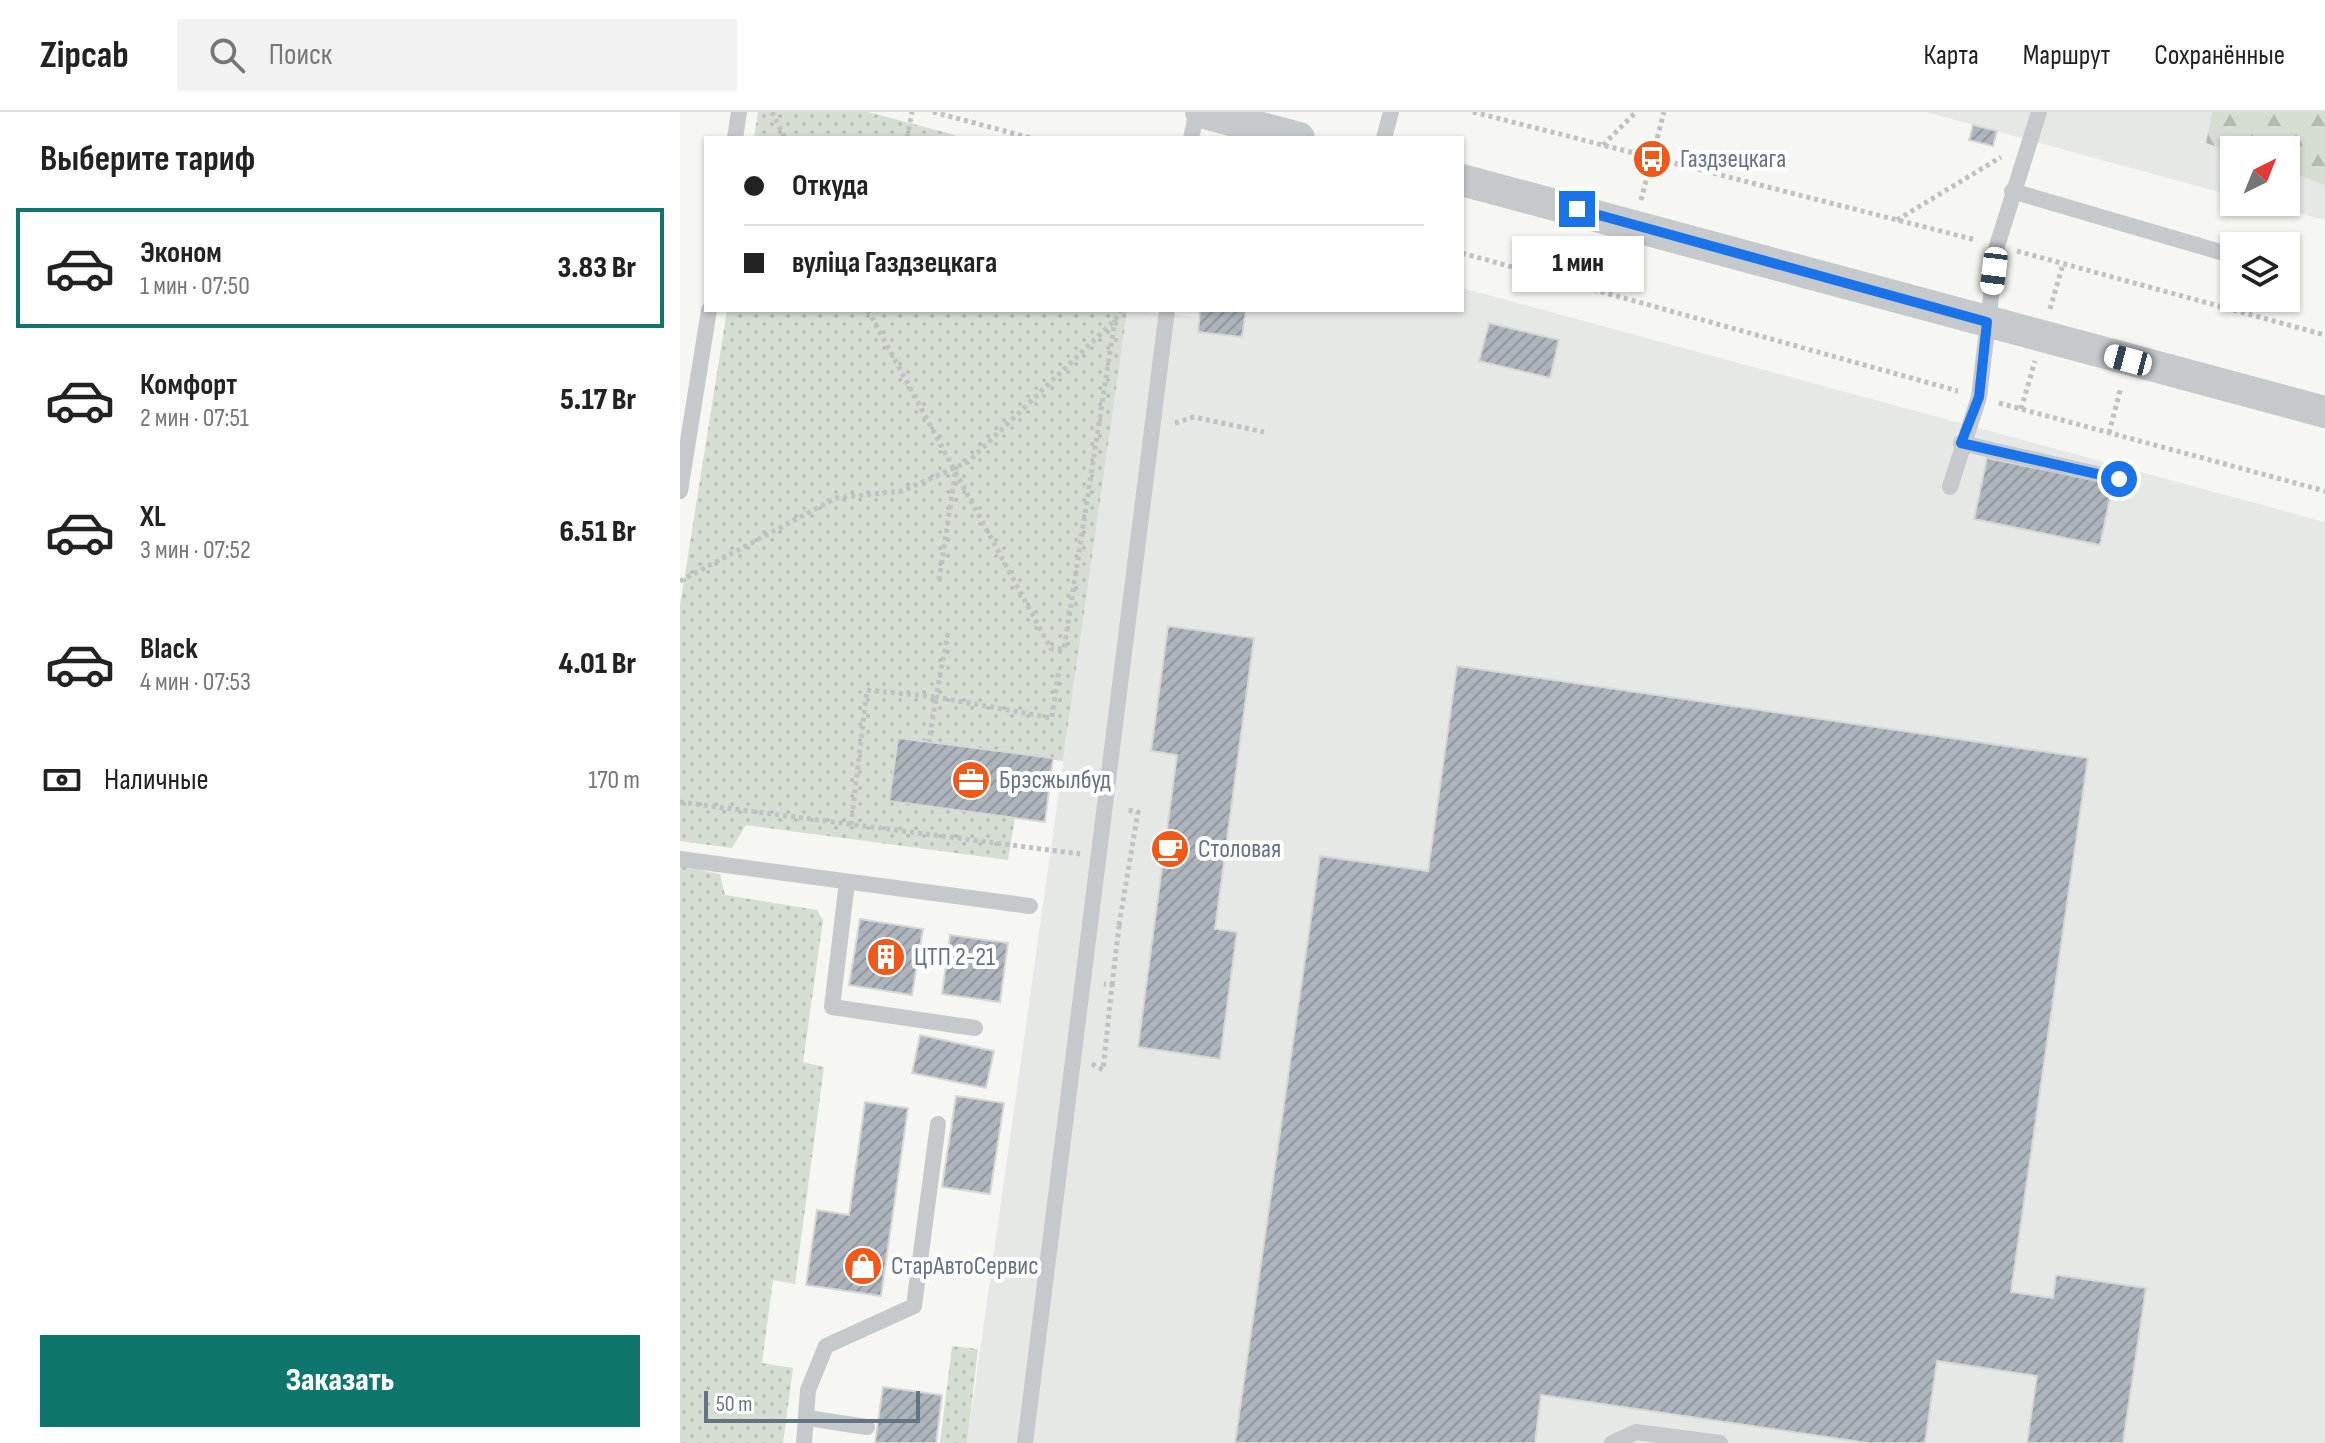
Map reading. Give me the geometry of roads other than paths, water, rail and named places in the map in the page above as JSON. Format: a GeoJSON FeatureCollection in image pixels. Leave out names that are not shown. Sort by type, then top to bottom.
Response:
{"type":"FeatureCollection","features":[{"type":"Feature","properties":{"kind":"street"},"geometry":{"type":"LineString","coordinates":[[1199,112],[1291,136]]}},
{"type":"Feature","properties":{"kind":"street"},"geometry":{"type":"LineString","coordinates":[[1464,181],[2325,412]]}},
{"type":"Feature","properties":{"kind":"lane"},"geometry":{"type":"LineString","coordinates":[[735,136],[739,112]]}},
{"type":"Feature","properties":{"kind":"lane"},"geometry":{"type":"LineString","coordinates":[[1192,136],[1199,112]]}},
{"type":"Feature","properties":{"kind":"lane"},"geometry":{"type":"LineString","coordinates":[[1385,136],[1391,112]]}},
{"type":"Feature","properties":{"kind":"lane"},"geometry":{"type":"LineString","coordinates":[[1950,487],[1961,443],[1979,397],[1997,246],[2039,112]]}},
{"type":"Feature","properties":{"kind":"lane"},"geometry":{"type":"LineString","coordinates":[[2012,191],[2220,252]]}},
{"type":"Feature","properties":{"kind":"lane"},"geometry":{"type":"LineString","coordinates":[[680,491],[685,434],[709,312]]}},
{"type":"Feature","properties":{"kind":"lane"},"geometry":{"type":"LineString","coordinates":[[1025,1443],[1096,856],[1167,312]]}},
{"type":"Feature","properties":{"kind":"lane"},"geometry":{"type":"LineString","coordinates":[[1961,443],[2119,479]]}},
{"type":"Feature","properties":{"kind":"lane"},"geometry":{"type":"LineString","coordinates":[[680,859],[1030,906]]}},
{"type":"Feature","properties":{"kind":"lane"},"geometry":{"type":"LineString","coordinates":[[847,882],[832,1007],[975,1028]]}},
{"type":"Feature","properties":{"kind":"lane"},"geometry":{"type":"LineString","coordinates":[[804,1443],[808,1390],[826,1346],[914,1306],[938,1124]]}},
{"type":"Feature","properties":{"kind":"lane"},"geometry":{"type":"LineString","coordinates":[[807,1418],[867,1427]]}},
{"type":"Feature","properties":{"kind":"lane"},"geometry":{"type":"LineString","coordinates":[[1612,1443],[1636,1432],[1720,1443]]}},
{"type":"Feature","properties":{"kind":"place","name":"Газдзецкага"},"geometry":{"type":"Point","coordinates":[1652,159]}},
{"type":"Feature","properties":{"kind":"place","name":"Брэсжылбуд"},"geometry":{"type":"Point","coordinates":[971,780]}},
{"type":"Feature","properties":{"kind":"place","name":"Столовая"},"geometry":{"type":"Point","coordinates":[1170,849]}},
{"type":"Feature","properties":{"kind":"place","name":"ЦТП 2-21"},"geometry":{"type":"Point","coordinates":[886,957]}},
{"type":"Feature","properties":{"kind":"place","name":"СтарАвтоСервис"},"geometry":{"type":"Point","coordinates":[863,1266]}}]}
